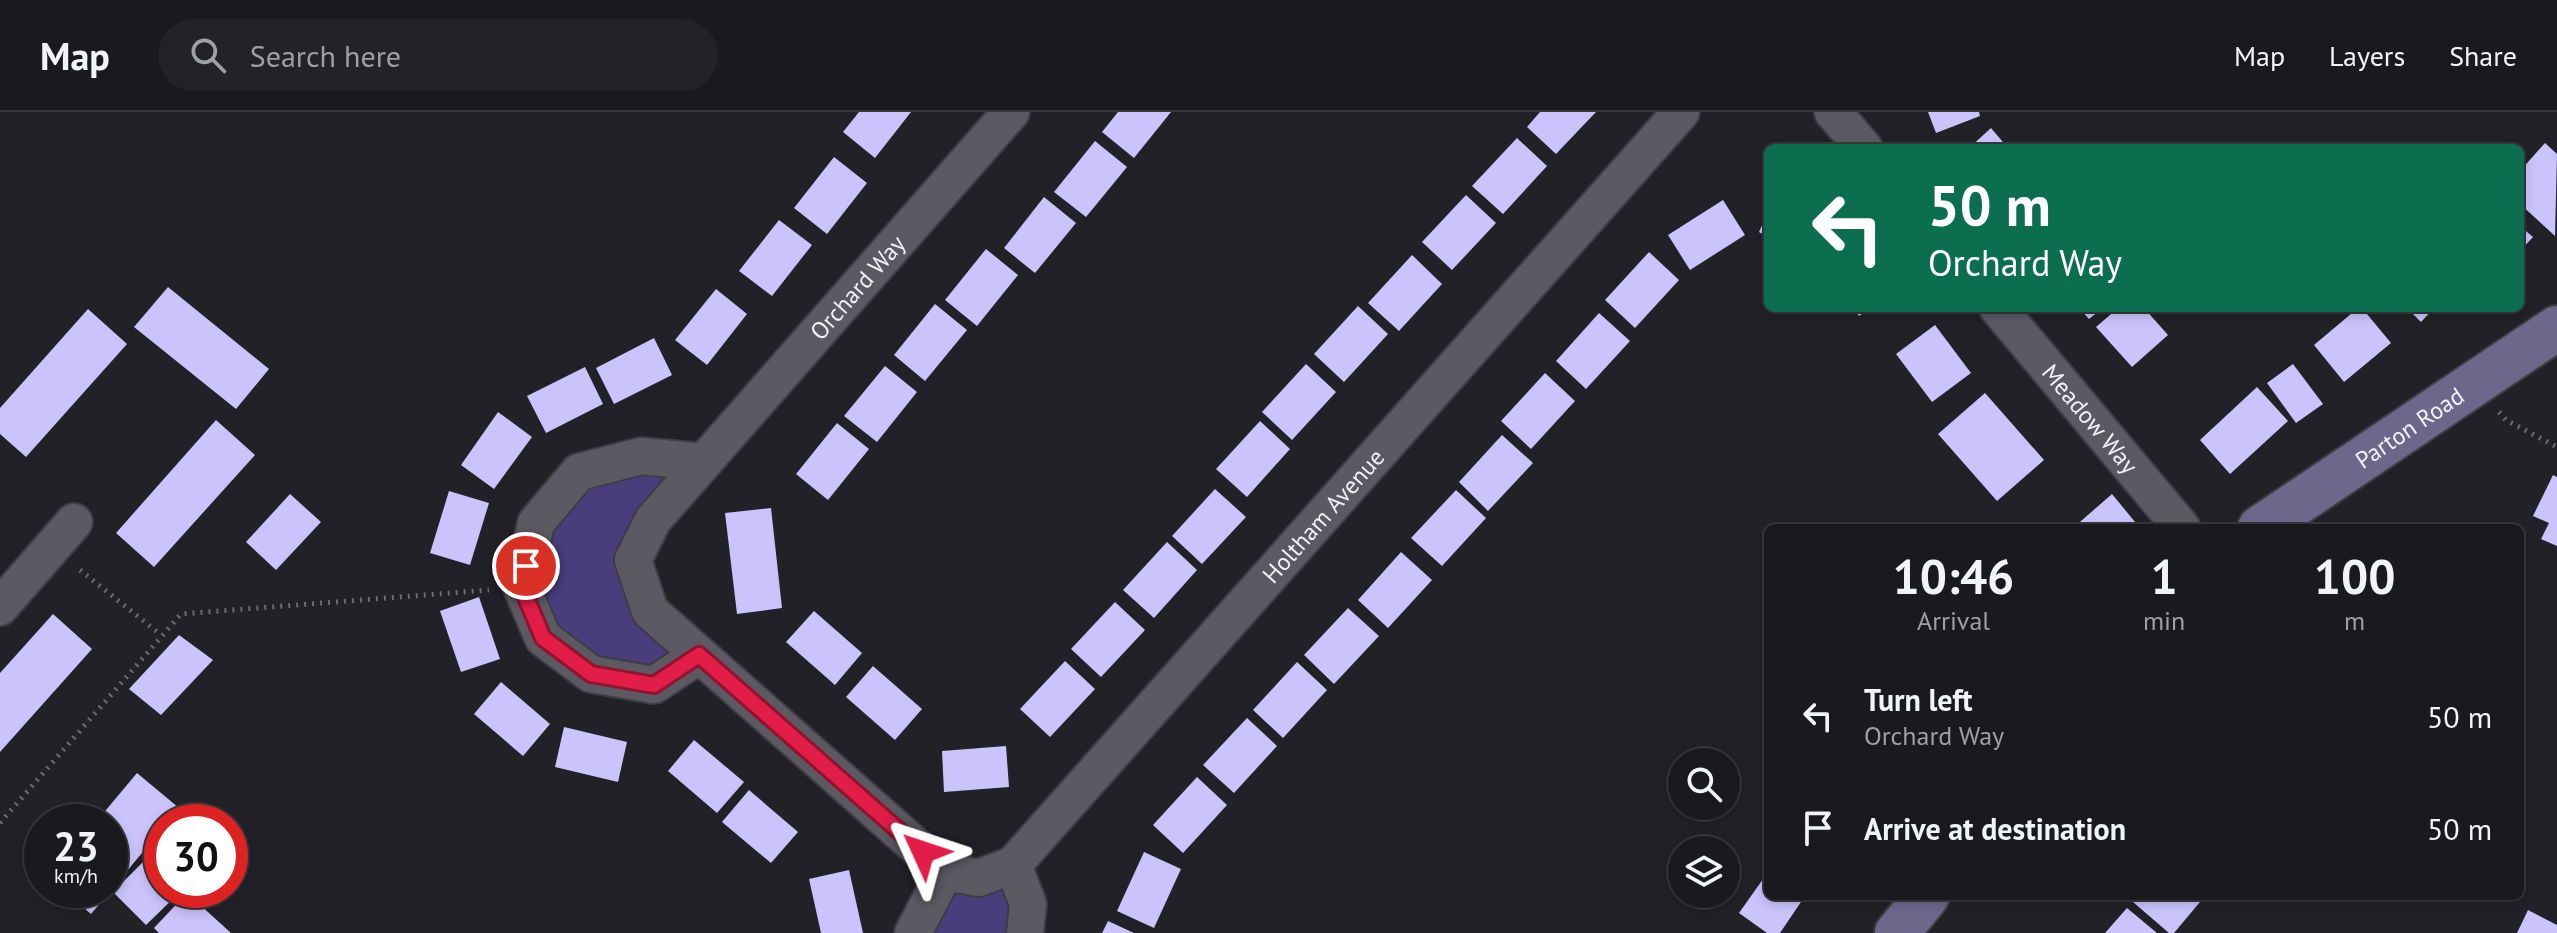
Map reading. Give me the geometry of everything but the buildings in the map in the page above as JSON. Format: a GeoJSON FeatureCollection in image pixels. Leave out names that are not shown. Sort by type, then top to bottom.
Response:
{"type":"FeatureCollection","features":[{"type":"Feature","properties":{"kind":"street","name":"Orchard Way"},"geometry":{"type":"LineString","coordinates":[[945,872],[650,611],[633,560],[653,520],[1011,112]]}},
{"type":"Feature","properties":{"kind":"street","name":"Holtham Avenue"},"geometry":{"type":"LineString","coordinates":[[1013,865],[1681,112]]}},
{"type":"Feature","properties":{"kind":"street"},"geometry":{"type":"LineString","coordinates":[[1833,112],[1861,144]]}},
{"type":"Feature","properties":{"kind":"street","name":"Meadow Way"},"geometry":{"type":"LineString","coordinates":[[2001,312],[2179,524]]}},
{"type":"Feature","properties":{"kind":"street","name":"Parton Road"},"geometry":{"type":"LineString","coordinates":[[2266,524],[2557,328]]}},
{"type":"Feature","properties":{"kind":"street"},"geometry":{"type":"LineString","coordinates":[[699,655],[654,685],[591,674],[543,638],[522,588],[536,523],[579,472],[641,456],[704,462]]}},
{"type":"Feature","properties":{"kind":"street"},"geometry":{"type":"LineString","coordinates":[[0,607],[63,535]]}},
{"type":"Feature","properties":{"kind":"street"},"geometry":{"type":"LineString","coordinates":[[913,933],[945,872],[979,878],[1013,865],[1028,904],[1025,933]]}},
{"type":"Feature","properties":{"kind":"street"},"geometry":{"type":"LineString","coordinates":[[1897,933],[1924,900]]}},
{"type":"Feature","properties":{"kind":"path"},"geometry":{"type":"LineString","coordinates":[[2474,385],[2506,420],[2557,447]]}},
{"type":"Feature","properties":{"kind":"path"},"geometry":{"type":"LineString","coordinates":[[63,535],[161,635]]}},
{"type":"Feature","properties":{"kind":"path"},"geometry":{"type":"LineString","coordinates":[[0,823],[181,614],[522,588]]}},
{"type":"Feature","properties":{"kind":"shaded area"},"geometry":{"type":"Polygon","coordinates":[[[704,462],[633,560],[699,655],[654,685],[543,638],[536,523],[579,472],[704,462]]]}},
{"type":"Feature","properties":{"kind":"shaded area"},"geometry":{"type":"Polygon","coordinates":[[[1013,865],[1025,933],[913,933],[945,872],[1013,865]]]}},
{"type":"Feature","properties":{"kind":"route"},"geometry":{"type":"LineString","coordinates":[[526,566],[522,588],[543,638],[591,674],[654,685],[699,655],[923,852]]}}]}
